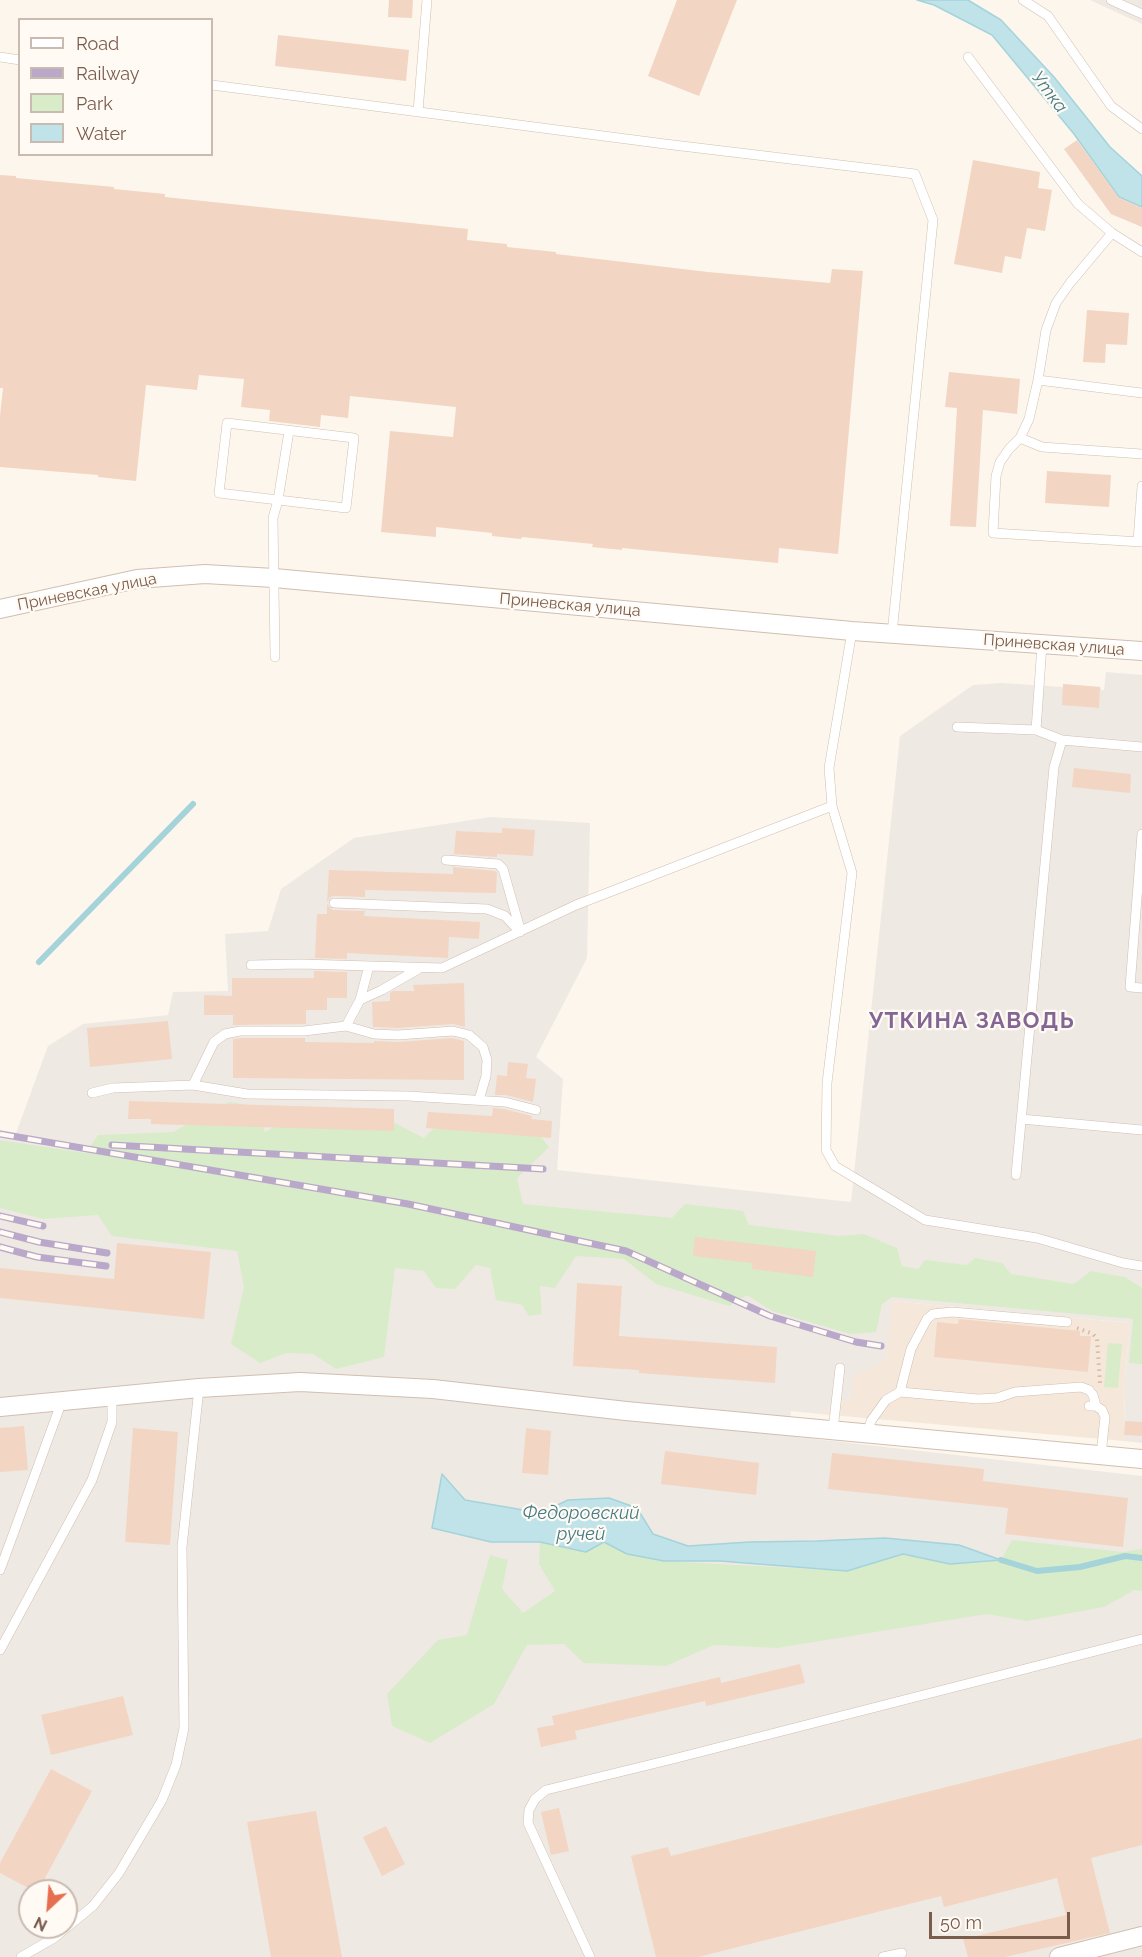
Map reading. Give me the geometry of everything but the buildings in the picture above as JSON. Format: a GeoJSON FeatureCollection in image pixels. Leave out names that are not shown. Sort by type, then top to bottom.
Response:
{"type":"FeatureCollection","features":[{"type":"Feature","properties":{"kind":"street","name":"Приневская улица"},"geometry":{"type":"LineString","coordinates":[[0,609],[137,579],[205,574],[274,578],[852,631],[1142,651]]}},
{"type":"Feature","properties":{"kind":"street"},"geometry":{"type":"LineString","coordinates":[[0,1407],[199,1388],[300,1382],[433,1389],[626,1411],[1142,1459]]}},
{"type":"Feature","properties":{"kind":"street"},"geometry":{"type":"LineString","coordinates":[[1063,1956],[1142,1936]]}},
{"type":"Feature","properties":{"kind":"lane"},"geometry":{"type":"LineString","coordinates":[[418,112],[427,0]]}},
{"type":"Feature","properties":{"kind":"lane"},"geometry":{"type":"LineString","coordinates":[[1023,0],[1048,16],[1111,106],[1142,129]]}},
{"type":"Feature","properties":{"kind":"lane"},"geometry":{"type":"LineString","coordinates":[[1110,0],[1142,14]]}},
{"type":"Feature","properties":{"kind":"lane"},"geometry":{"type":"LineString","coordinates":[[0,57],[18,60]]}},
{"type":"Feature","properties":{"kind":"lane"},"geometry":{"type":"LineString","coordinates":[[968,57],[1078,204],[1112,233],[1142,252]]}},
{"type":"Feature","properties":{"kind":"lane"},"geometry":{"type":"LineString","coordinates":[[213,85],[915,174],[933,220],[892,634]]}},
{"type":"Feature","properties":{"kind":"lane"},"geometry":{"type":"LineString","coordinates":[[1112,233],[1056,303],[1046,330],[1029,419],[1020,438],[1000,462],[996,476],[993,533],[1140,542],[1142,486]]}},
{"type":"Feature","properties":{"kind":"lane"},"geometry":{"type":"LineString","coordinates":[[1038,380],[1142,393]]}},
{"type":"Feature","properties":{"kind":"lane"},"geometry":{"type":"LineString","coordinates":[[227,423],[289,431],[354,438],[346,508],[219,493],[227,423]]}},
{"type":"Feature","properties":{"kind":"lane"},"geometry":{"type":"LineString","coordinates":[[275,657],[273,518],[289,431]]}},
{"type":"Feature","properties":{"kind":"lane"},"geometry":{"type":"LineString","coordinates":[[1020,438],[1042,447],[1142,454]]}},
{"type":"Feature","properties":{"kind":"lane"},"geometry":{"type":"LineString","coordinates":[[852,631],[829,768],[832,806],[852,873],[827,1083],[826,1150],[835,1166],[925,1220],[1037,1239],[1123,1263],[1142,1266]]}},
{"type":"Feature","properties":{"kind":"lane"},"geometry":{"type":"LineString","coordinates":[[1036,730],[1042,645]]}},
{"type":"Feature","properties":{"kind":"lane"},"geometry":{"type":"LineString","coordinates":[[957,727],[1036,730],[1062,740],[1142,747]]}},
{"type":"Feature","properties":{"kind":"lane"},"geometry":{"type":"LineString","coordinates":[[1016,1175],[1054,767],[1062,740]]}},
{"type":"Feature","properties":{"kind":"lane"},"geometry":{"type":"LineString","coordinates":[[251,965],[442,968],[576,905],[832,806]]}},
{"type":"Feature","properties":{"kind":"lane"},"geometry":{"type":"LineString","coordinates":[[1142,834],[1130,987],[1142,988]]}},
{"type":"Feature","properties":{"kind":"lane"},"geometry":{"type":"LineString","coordinates":[[446,860],[498,864],[503,869],[520,932]]}},
{"type":"Feature","properties":{"kind":"lane"},"geometry":{"type":"LineString","coordinates":[[334,903],[487,909],[505,916],[520,932]]}},
{"type":"Feature","properties":{"kind":"lane"},"geometry":{"type":"LineString","coordinates":[[346,1026],[360,1000],[369,966]]}},
{"type":"Feature","properties":{"kind":"lane"},"geometry":{"type":"LineString","coordinates":[[360,1000],[420,968]]}},
{"type":"Feature","properties":{"kind":"lane"},"geometry":{"type":"LineString","coordinates":[[193,1085],[214,1042],[225,1034],[240,1031],[304,1031],[346,1026],[374,1034],[398,1035],[453,1031],[470,1035],[483,1047],[487,1059],[486,1076],[479,1100]]}},
{"type":"Feature","properties":{"kind":"lane"},"geometry":{"type":"LineString","coordinates":[[92,1094],[114,1088],[193,1085],[247,1094],[408,1096],[479,1100],[505,1102],[536,1110]]}},
{"type":"Feature","properties":{"kind":"lane"},"geometry":{"type":"LineString","coordinates":[[1021,1119],[1142,1130]]}},
{"type":"Feature","properties":{"kind":"lane"},"geometry":{"type":"LineString","coordinates":[[900,1392],[911,1349],[927,1319],[933,1314],[952,1312],[1069,1325]]}},
{"type":"Feature","properties":{"kind":"lane"},"geometry":{"type":"LineString","coordinates":[[833,1430],[840,1368]]}},
{"type":"Feature","properties":{"kind":"lane"},"geometry":{"type":"LineString","coordinates":[[21,1957],[54,1938],[93,1906],[119,1873],[162,1800],[176,1765],[184,1728],[182,1547],[199,1388]]}},
{"type":"Feature","properties":{"kind":"lane"},"geometry":{"type":"LineString","coordinates":[[867,1434],[872,1421],[886,1400],[900,1392],[978,1399],[997,1398],[1015,1392],[1081,1388],[1089,1390],[1093,1395],[1096,1408],[1105,1417],[1101,1455]]}},
{"type":"Feature","properties":{"kind":"lane"},"geometry":{"type":"LineString","coordinates":[[0,1650],[92,1480],[112,1422],[112,1397]]}},
{"type":"Feature","properties":{"kind":"lane"},"geometry":{"type":"LineString","coordinates":[[0,1570],[62,1401]]}},
{"type":"Feature","properties":{"kind":"lane"},"geometry":{"type":"LineString","coordinates":[[590,1957],[528,1823],[529,1810],[535,1799],[546,1790],[1142,1640]]}},
{"type":"Feature","properties":{"kind":"lane"},"geometry":{"type":"LineString","coordinates":[[883,1957],[902,1953]]}},
{"type":"Feature","properties":{"kind":"path"},"geometry":{"type":"LineString","coordinates":[[1069,1325],[1094,1334],[1097,1339],[1096,1408]]}},
{"type":"Feature","properties":{"kind":"shaded area"},"geometry":{"type":"Polygon","coordinates":[[[1090,0],[1142,0],[1142,24],[1090,0]]]}},
{"type":"Feature","properties":{"kind":"shaded area"},"geometry":{"type":"Polygon","coordinates":[[[1106,672],[1142,675],[1142,1443],[1124,1441],[1125,1377],[1130,1323],[892,1301],[886,1359],[853,1377],[850,1398],[820,1414],[791,1411],[788,1436],[1142,1476],[1142,1957],[0,1957],[0,1130],[16,1133],[48,1046],[83,1024],[168,1015],[173,992],[228,991],[225,934],[268,931],[281,889],[354,838],[491,817],[590,823],[587,958],[536,1057],[563,1079],[557,1170],[851,1202],[900,736],[973,685],[1002,683],[1063,687],[1063,684],[1101,687],[1101,690],[1104,690],[1106,672]]]}},
{"type":"Feature","properties":{"kind":"shaded area"},"geometry":{"type":"Polygon","coordinates":[[[891,1301],[1130,1323],[1125,1377],[1124,1441],[820,1414],[850,1398],[852,1377],[886,1359],[891,1301]]]}},
{"type":"Feature","properties":{"kind":"green space"},"geometry":{"type":"Polygon","coordinates":[[[229,1102],[254,1106],[265,1132],[289,1118],[385,1118],[424,1138],[436,1126],[527,1120],[549,1147],[517,1178],[523,1204],[672,1218],[685,1204],[743,1211],[749,1225],[839,1236],[864,1234],[897,1248],[902,1266],[918,1269],[925,1260],[967,1265],[975,1258],[1002,1263],[1011,1274],[1074,1284],[1091,1271],[1125,1277],[1142,1288],[1142,1364],[1129,1363],[1133,1319],[892,1297],[882,1304],[876,1332],[850,1334],[772,1311],[747,1295],[729,1306],[656,1284],[624,1259],[576,1256],[555,1288],[540,1286],[542,1314],[529,1316],[522,1305],[496,1300],[490,1268],[476,1265],[455,1289],[436,1288],[424,1271],[395,1268],[384,1357],[336,1369],[313,1354],[286,1353],[260,1363],[231,1344],[244,1287],[237,1251],[112,1236],[98,1215],[43,1219],[0,1208],[0,1140],[86,1153],[98,1135],[173,1132],[229,1102]]]}},
{"type":"Feature","properties":{"kind":"green space"},"geometry":{"type":"Polygon","coordinates":[[[1108,1343],[1122,1344],[1118,1388],[1104,1387],[1108,1343]]]}},
{"type":"Feature","properties":{"kind":"green space"},"geometry":{"type":"Polygon","coordinates":[[[1012,1540],[1123,1552],[1142,1549],[1142,1591],[1134,1590],[1104,1607],[1027,1621],[987,1614],[777,1648],[714,1645],[666,1666],[584,1663],[564,1644],[527,1645],[494,1704],[430,1743],[392,1726],[387,1694],[438,1640],[467,1635],[490,1555],[508,1560],[502,1589],[523,1613],[555,1591],[539,1564],[540,1542],[585,1552],[604,1542],[627,1554],[664,1561],[847,1571],[903,1554],[950,1564],[1001,1560],[1012,1540]]]}},
{"type":"Feature","properties":{"kind":"water","name":"Утка"},"geometry":{"type":"Polygon","coordinates":[[[917,0],[968,0],[1001,20],[1054,77],[1110,147],[1142,176],[1142,207],[1119,197],[1074,134],[992,35],[934,5],[917,0]]]}},
{"type":"Feature","properties":{"kind":"water","name":"Федоровский ручей"},"geometry":{"type":"Polygon","coordinates":[[[442,1474],[465,1500],[541,1513],[568,1500],[609,1498],[637,1508],[653,1534],[688,1546],[885,1538],[959,1545],[1001,1560],[950,1564],[903,1554],[847,1571],[720,1561],[664,1561],[627,1554],[604,1542],[586,1552],[540,1542],[491,1542],[432,1528],[442,1474]]]}},
{"type":"Feature","properties":{"kind":"waterway"},"geometry":{"type":"LineString","coordinates":[[39,962],[193,804]]}},
{"type":"Feature","properties":{"kind":"waterway","name":"Федоровский ручей"},"geometry":{"type":"LineString","coordinates":[[1001,1560],[1037,1571],[1080,1567],[1125,1556],[1142,1558]]}},
{"type":"Feature","properties":{"kind":"railway"},"geometry":{"type":"LineString","coordinates":[[0,1134],[408,1204],[626,1251],[770,1316],[856,1342],[881,1346]]}},
{"type":"Feature","properties":{"kind":"railway"},"geometry":{"type":"LineString","coordinates":[[112,1145],[543,1169]]}},
{"type":"Feature","properties":{"kind":"railway"},"geometry":{"type":"LineString","coordinates":[[0,1216],[43,1226]]}},
{"type":"Feature","properties":{"kind":"railway"},"geometry":{"type":"LineString","coordinates":[[0,1232],[39,1242],[107,1253]]}},
{"type":"Feature","properties":{"kind":"railway"},"geometry":{"type":"LineString","coordinates":[[0,1247],[37,1257],[106,1266]]}},
{"type":"Feature","properties":{"kind":"district","name":"УТКИНА ЗАВОДЬ"},"geometry":{"type":"Point","coordinates":[972,1021]}}]}
